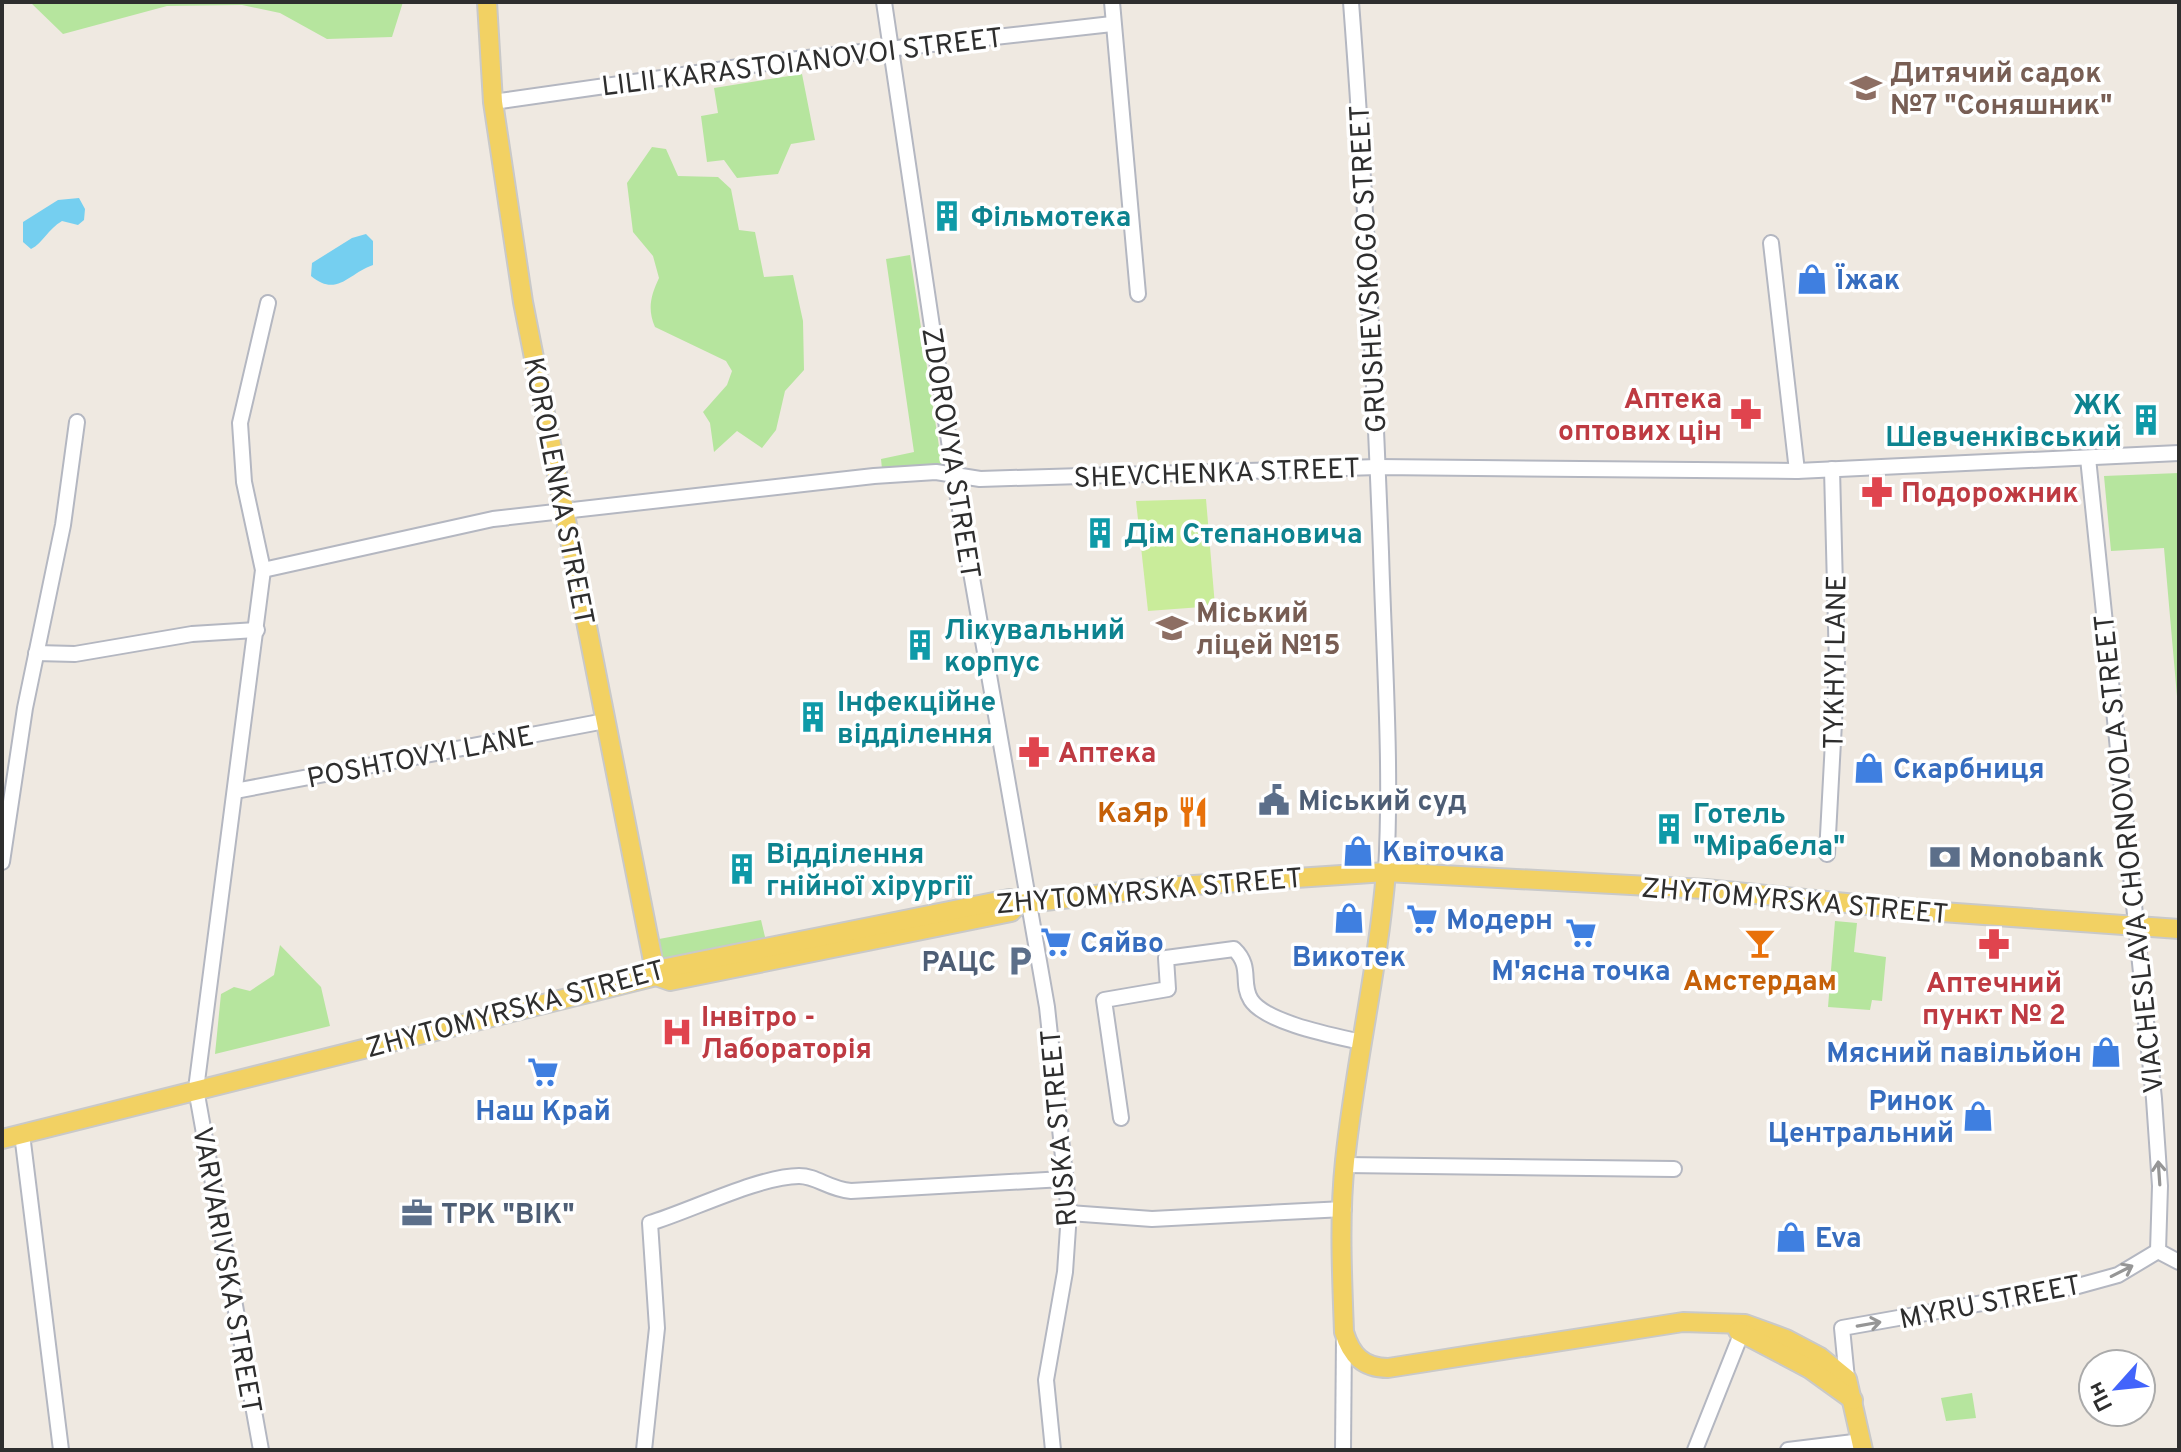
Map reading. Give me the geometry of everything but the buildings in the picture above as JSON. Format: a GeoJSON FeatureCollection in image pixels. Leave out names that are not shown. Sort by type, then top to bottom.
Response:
{"type":"FeatureCollection","features":[{"type":"Feature","properties":{"kind":"main road","name":"KOROLENKA STREET"},"geometry":{"type":"LineString","coordinates":[[487,2],[493,102],[523,302],[656,976]]}},
{"type":"Feature","properties":{"kind":"main road","name":"ZHYTOMYRSKA STREET"},"geometry":{"type":"LineString","coordinates":[[2,1139],[656,976],[666,968],[1009,899],[1024,903],[1278,877],[1386,872],[1705,889],[2137,928],[2179,929]]}},
{"type":"Feature","properties":{"kind":"main road"},"geometry":{"type":"LineString","coordinates":[[1386,872],[1375,971],[1361,1042],[1344,1165],[1344,1332],[1354,1355],[1371,1366],[1388,1368],[1683,1322],[1745,1324],[1775,1334],[1820,1357],[1847,1379],[1855,1402],[1862,1446]]}},
{"type":"Feature","properties":{"kind":"main road"},"geometry":{"type":"LineString","coordinates":[[1720,1322],[1810,1369],[1855,1402]]}},
{"type":"Feature","properties":{"kind":"street","name":"ZDOROVYA STREET"},"geometry":{"type":"LineString","coordinates":[[884,2],[954,475],[1024,903]]}},
{"type":"Feature","properties":{"kind":"street"},"geometry":{"type":"LineString","coordinates":[[1112,2],[1138,294]]}},
{"type":"Feature","properties":{"kind":"street","name":"GRUSHEVSKOGO STREET"},"geometry":{"type":"LineString","coordinates":[[1351,2],[1367,218],[1378,467],[1387,730],[1386,872]]}},
{"type":"Feature","properties":{"kind":"street","name":"LILII KARASTOIANOVOI STREET"},"geometry":{"type":"LineString","coordinates":[[493,102],[780,61],[1112,24]]}},
{"type":"Feature","properties":{"kind":"street"},"geometry":{"type":"LineString","coordinates":[[1771,243],[1797,471]]}},
{"type":"Feature","properties":{"kind":"street","name":"VARVARIVSKA STREET"},"geometry":{"type":"LineString","coordinates":[[261,1450],[196,1089],[263,570],[244,482],[240,423],[268,303]]}},
{"type":"Feature","properties":{"kind":"street"},"geometry":{"type":"LineString","coordinates":[[2,862],[36,653],[63,525],[77,422]]}},
{"type":"Feature","properties":{"kind":"street","name":"SHEVCHENKA STREET"},"geometry":{"type":"LineString","coordinates":[[263,570],[423,532],[562,508],[936,472],[980,479],[1378,467],[1797,471],[2179,453]]}},
{"type":"Feature","properties":{"kind":"street","name":"VIACHESLAVA CHORNOVOLA STREET"},"geometry":{"type":"LineString","coordinates":[[2088,458],[2137,928],[2160,1186],[2158,1251]]}},
{"type":"Feature","properties":{"kind":"street","name":"TYKHYI LANE"},"geometry":{"type":"LineString","coordinates":[[1827,854],[1837,666],[1832,469]]}},
{"type":"Feature","properties":{"kind":"street"},"geometry":{"type":"LineString","coordinates":[[36,653],[75,654],[192,634],[257,630]]}},
{"type":"Feature","properties":{"kind":"street","name":"POSHTOVYI LANE"},"geometry":{"type":"LineString","coordinates":[[235,791],[605,721]]}},
{"type":"Feature","properties":{"kind":"street","name":"RUSKA STREET"},"geometry":{"type":"LineString","coordinates":[[1024,903],[1047,1007],[1069,1213],[1065,1272],[1046,1380],[1053,1450]]}},
{"type":"Feature","properties":{"kind":"street"},"geometry":{"type":"LineString","coordinates":[[1121,1118],[1104,1000],[1168,989],[1166,958],[1234,949],[1245,959],[1250,999],[1263,1012],[1361,1042]]}},
{"type":"Feature","properties":{"kind":"street"},"geometry":{"type":"LineString","coordinates":[[22,1134],[61,1450]]}},
{"type":"Feature","properties":{"kind":"street"},"geometry":{"type":"LineString","coordinates":[[1344,1165],[1674,1169]]}},
{"type":"Feature","properties":{"kind":"street"},"geometry":{"type":"LineString","coordinates":[[644,1450],[657,1328],[650,1223],[772,1181],[799,1176],[816,1179],[831,1189],[851,1191],[1063,1179]]}},
{"type":"Feature","properties":{"kind":"street"},"geometry":{"type":"LineString","coordinates":[[1069,1213],[1152,1219],[1344,1209]]}},
{"type":"Feature","properties":{"kind":"street"},"geometry":{"type":"LineString","coordinates":[[2158,1251],[2179,1262]]}},
{"type":"Feature","properties":{"kind":"street","name":"MYRU STREET"},"geometry":{"type":"LineString","coordinates":[[1847,1379],[1842,1328],[2078,1286],[2118,1275],[2158,1251]]}},
{"type":"Feature","properties":{"kind":"street"},"geometry":{"type":"LineString","coordinates":[[1343,1450],[1344,1332]]}},
{"type":"Feature","properties":{"kind":"street"},"geometry":{"type":"LineString","coordinates":[[1695,1450],[1742,1332]]}},
{"type":"Feature","properties":{"kind":"street"},"geometry":{"type":"LineString","coordinates":[[1788,1450],[1862,1446]]}},
{"type":"Feature","properties":{"kind":"green space"},"geometry":{"type":"Polygon","coordinates":[[[30,2],[403,2],[392,37],[327,39],[280,13],[242,5],[167,6],[63,34],[30,2]]]}},
{"type":"Feature","properties":{"kind":"green space"},"geometry":{"type":"Polygon","coordinates":[[[802,74],[815,140],[791,144],[778,174],[737,178],[724,160],[707,162],[701,116],[718,113],[714,88],[802,74]]]}},
{"type":"Feature","properties":{"kind":"green space"},"geometry":{"type":"Polygon","coordinates":[[[652,147],[666,149],[678,176],[718,177],[731,189],[739,230],[755,232],[764,277],[793,275],[803,321],[804,370],[785,391],[776,430],[762,448],[737,431],[714,452],[710,423],[703,412],[727,385],[732,371],[726,361],[655,327],[651,302],[659,278],[653,256],[633,232],[627,183],[652,147]]]}},
{"type":"Feature","properties":{"kind":"green space"},"geometry":{"type":"Polygon","coordinates":[[[910,255],[942,466],[882,469],[881,459],[914,452],[886,259],[910,255]]]}},
{"type":"Feature","properties":{"kind":"green space"},"geometry":{"type":"Polygon","coordinates":[[[2179,473],[2179,719],[2164,548],[2111,551],[2104,476],[2179,473]]]}},
{"type":"Feature","properties":{"kind":"green space"},"geometry":{"type":"Polygon","coordinates":[[[1206,499],[1215,606],[1148,611],[1136,501],[1206,499]]]}},
{"type":"Feature","properties":{"kind":"green space"},"geometry":{"type":"Polygon","coordinates":[[[761,920],[766,941],[663,963],[659,939],[761,920]]]}},
{"type":"Feature","properties":{"kind":"green space"},"geometry":{"type":"Polygon","coordinates":[[[1835,921],[1857,923],[1854,952],[1886,957],[1882,1001],[1872,1000],[1870,1010],[1828,1007],[1835,921]]]}},
{"type":"Feature","properties":{"kind":"green space"},"geometry":{"type":"Polygon","coordinates":[[[280,945],[321,987],[330,1026],[215,1054],[221,994],[234,987],[250,991],[274,975],[280,945]]]}},
{"type":"Feature","properties":{"kind":"green space"},"geometry":{"type":"Polygon","coordinates":[[[1972,1393],[1976,1418],[1946,1421],[1941,1398],[1972,1393]]]}},
{"type":"Feature","properties":{"kind":"water"},"geometry":{"type":"Polygon","coordinates":[[[79,198],[85,209],[84,220],[78,225],[62,221],[31,249],[23,242],[23,222],[58,200],[79,198]]]}},
{"type":"Feature","properties":{"kind":"water"},"geometry":{"type":"Polygon","coordinates":[[[366,234],[373,241],[373,265],[336,284],[328,285],[311,276],[312,263],[352,238],[366,234]]]}},
{"type":"Feature","properties":{"kind":"place","name":"Дитячий садок №7 \"Соняшник\""},"geometry":{"type":"Point","coordinates":[1866,88]}},
{"type":"Feature","properties":{"kind":"place","name":"Фільмотека"},"geometry":{"type":"Point","coordinates":[947,216]}},
{"type":"Feature","properties":{"kind":"place","name":"Їжак"},"geometry":{"type":"Point","coordinates":[1812,279]}},
{"type":"Feature","properties":{"kind":"place","name":"Аптека оптових цін"},"geometry":{"type":"Point","coordinates":[1746,414]}},
{"type":"Feature","properties":{"kind":"place","name":"ЖК Шевченківський"},"geometry":{"type":"Point","coordinates":[2146,420]}},
{"type":"Feature","properties":{"kind":"place","name":"Подорожник"},"geometry":{"type":"Point","coordinates":[1877,492]}},
{"type":"Feature","properties":{"kind":"place","name":"Дім Степановича"},"geometry":{"type":"Point","coordinates":[1100,533]}},
{"type":"Feature","properties":{"kind":"place","name":"Міський ліцей №15"},"geometry":{"type":"Point","coordinates":[1172,628]}},
{"type":"Feature","properties":{"kind":"place","name":"Лікувальний корпус"},"geometry":{"type":"Point","coordinates":[920,645]}},
{"type":"Feature","properties":{"kind":"place","name":"Інфекційне відділення"},"geometry":{"type":"Point","coordinates":[813,717]}},
{"type":"Feature","properties":{"kind":"place","name":"Аптека"},"geometry":{"type":"Point","coordinates":[1034,752]}},
{"type":"Feature","properties":{"kind":"place","name":"Скарбниця"},"geometry":{"type":"Point","coordinates":[1869,768]}},
{"type":"Feature","properties":{"kind":"place","name":"Міський суд"},"geometry":{"type":"Point","coordinates":[1274,800]}},
{"type":"Feature","properties":{"kind":"place","name":"КаЯр"},"geometry":{"type":"Point","coordinates":[1193,812]}},
{"type":"Feature","properties":{"kind":"place","name":"Готель \"Мірабела\""},"geometry":{"type":"Point","coordinates":[1669,829]}},
{"type":"Feature","properties":{"kind":"place","name":"Квіточка"},"geometry":{"type":"Point","coordinates":[1358,851]}},
{"type":"Feature","properties":{"kind":"place","name":"Monobank"},"geometry":{"type":"Point","coordinates":[1945,857]}},
{"type":"Feature","properties":{"kind":"place","name":"Відділення гнійної хірургії"},"geometry":{"type":"Point","coordinates":[742,869]}},
{"type":"Feature","properties":{"kind":"place","name":"Викотек"},"geometry":{"type":"Point","coordinates":[1349,918]}},
{"type":"Feature","properties":{"kind":"place","name":"Модерн"},"geometry":{"type":"Point","coordinates":[1422,919]}},
{"type":"Feature","properties":{"kind":"place","name":"М'ясна точка"},"geometry":{"type":"Point","coordinates":[1581,933]}},
{"type":"Feature","properties":{"kind":"place","name":"Сяйво"},"geometry":{"type":"Point","coordinates":[1056,942]}},
{"type":"Feature","properties":{"kind":"place","name":"Амстердам"},"geometry":{"type":"Point","coordinates":[1760,943]}},
{"type":"Feature","properties":{"kind":"place","name":"Аптечний пункт № 2"},"geometry":{"type":"Point","coordinates":[1994,944]}},
{"type":"Feature","properties":{"kind":"place","name":"РАЦС"},"geometry":{"type":"Point","coordinates":[1020,961]}},
{"type":"Feature","properties":{"kind":"place","name":"Інвітро - Лабораторія"},"geometry":{"type":"Point","coordinates":[677,1032]}},
{"type":"Feature","properties":{"kind":"place","name":"Мясний павільйон"},"geometry":{"type":"Point","coordinates":[2106,1052]}},
{"type":"Feature","properties":{"kind":"place","name":"Наш Край"},"geometry":{"type":"Point","coordinates":[543,1072]}},
{"type":"Feature","properties":{"kind":"place","name":"Ринок Центральний"},"geometry":{"type":"Point","coordinates":[1978,1116]}},
{"type":"Feature","properties":{"kind":"place","name":"ТРК \"ВІК\""},"geometry":{"type":"Point","coordinates":[417,1213]}},
{"type":"Feature","properties":{"kind":"place","name":"Eva"},"geometry":{"type":"Point","coordinates":[1791,1237]}}]}
